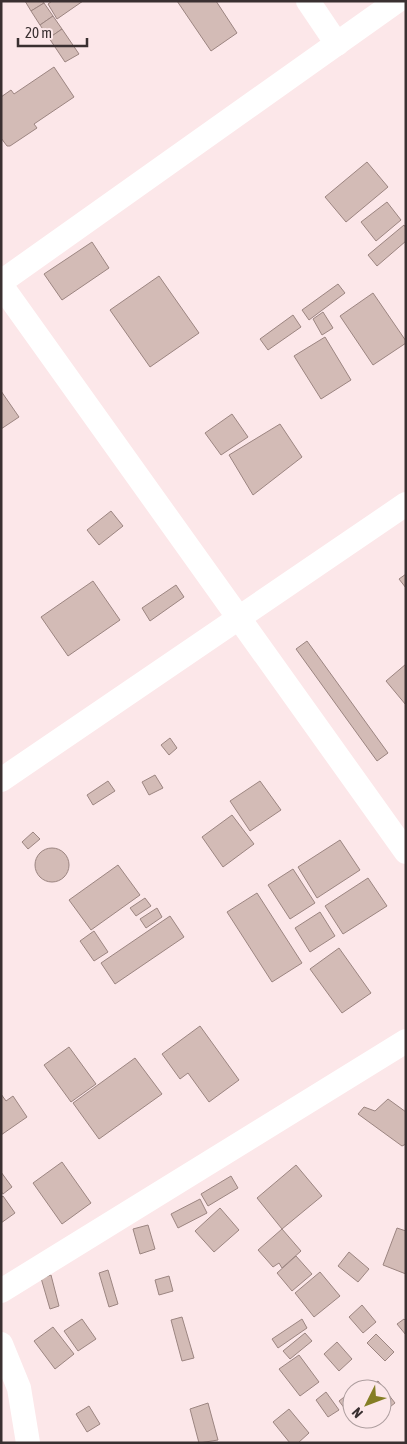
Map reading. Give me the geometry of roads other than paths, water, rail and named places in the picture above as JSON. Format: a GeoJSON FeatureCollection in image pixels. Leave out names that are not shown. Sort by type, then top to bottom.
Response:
{"type":"FeatureCollection","features":[{"type":"Feature","properties":{"kind":"street"},"geometry":{"type":"LineString","coordinates":[[308,1],[337,44]]}},
{"type":"Feature","properties":{"kind":"street"},"geometry":{"type":"LineString","coordinates":[[397,1],[1,284],[406,852]]}},
{"type":"Feature","properties":{"kind":"street"},"geometry":{"type":"LineString","coordinates":[[1,780],[406,504]]}},
{"type":"Feature","properties":{"kind":"street"},"geometry":{"type":"LineString","coordinates":[[1,1291],[406,1041]]}},
{"type":"Feature","properties":{"kind":"street"},"geometry":{"type":"LineString","coordinates":[[1,1344],[19,1388],[28,1443]]}}]}
